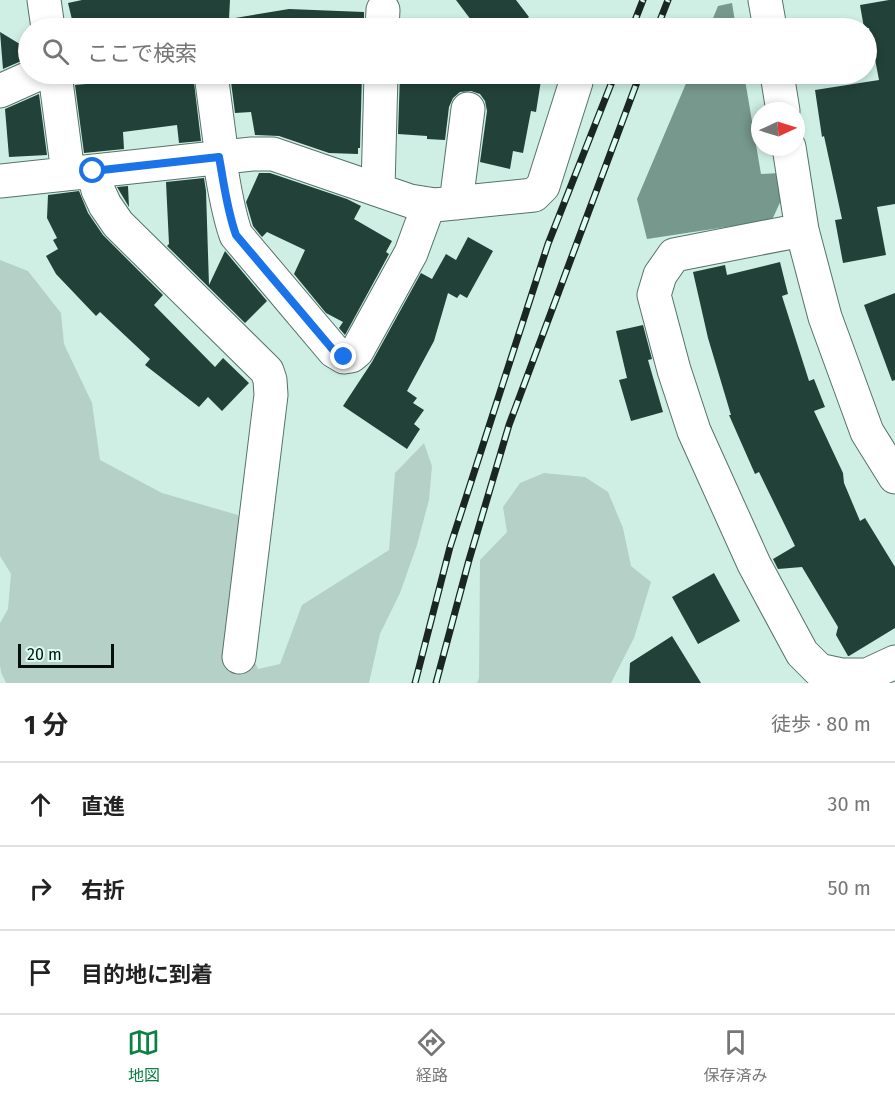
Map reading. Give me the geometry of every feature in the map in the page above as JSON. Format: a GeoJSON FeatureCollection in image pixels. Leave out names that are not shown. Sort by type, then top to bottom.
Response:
{"type":"FeatureCollection","features":[{"type":"Feature","properties":{"kind":"street"},"geometry":{"type":"LineString","coordinates":[[44,0],[47,18]]}},
{"type":"Feature","properties":{"kind":"street"},"geometry":{"type":"LineString","coordinates":[[765,0],[768,18]]}},
{"type":"Feature","properties":{"kind":"street"},"geometry":{"type":"LineString","coordinates":[[0,91],[18,83]]}},
{"type":"Feature","properties":{"kind":"street"},"geometry":{"type":"LineString","coordinates":[[58,84],[81,172],[98,190],[118,224],[267,371],[270,380],[271,395],[239,657]]}},
{"type":"Feature","properties":{"kind":"street"},"geometry":{"type":"LineString","coordinates":[[212,84],[226,202],[236,235],[334,351],[344,357],[351,356],[357,351],[411,253],[442,203],[468,109]]}},
{"type":"Feature","properties":{"kind":"street"},"geometry":{"type":"LineString","coordinates":[[378,189],[381,84]]}},
{"type":"Feature","properties":{"kind":"street"},"geometry":{"type":"LineString","coordinates":[[0,180],[252,154],[273,154],[410,201],[442,203],[534,195],[543,186],[575,84]]}},
{"type":"Feature","properties":{"kind":"street"},"geometry":{"type":"LineString","coordinates":[[779,84],[782,102]]}},
{"type":"Feature","properties":{"kind":"street"},"geometry":{"type":"LineString","coordinates":[[790,156],[802,230],[825,317],[867,432],[895,477]]}},
{"type":"Feature","properties":{"kind":"street"},"geometry":{"type":"LineString","coordinates":[[802,230],[674,255],[660,275],[654,295],[674,370],[694,431],[754,564],[802,653],[819,670],[842,675],[867,675],[895,662]]}},
{"type":"Feature","properties":{"kind":"shaded area"},"geometry":{"type":"Polygon","coordinates":[[[732,3],[734,18],[713,18],[718,6],[732,3]]]}},
{"type":"Feature","properties":{"kind":"shaded area"},"geometry":{"type":"Polygon","coordinates":[[[686,84],[746,84],[751,115],[751,156],[758,156],[761,174],[780,173],[782,198],[772,220],[647,239],[637,199],[686,84]]]}},
{"type":"Feature","properties":{"kind":"shaded area"},"geometry":{"type":"Polygon","coordinates":[[[0,260],[28,271],[61,313],[64,344],[92,403],[100,460],[162,493],[238,515],[244,534],[230,608],[258,669],[280,664],[302,605],[389,550],[395,473],[424,443],[432,466],[429,500],[417,545],[400,593],[380,634],[369,683],[6,683],[0,665],[0,623],[8,609],[11,574],[0,556],[0,260]]]}},
{"type":"Feature","properties":{"kind":"shaded area"},"geometry":{"type":"Polygon","coordinates":[[[544,473],[585,477],[608,492],[623,528],[631,566],[651,582],[634,638],[611,683],[477,683],[479,678],[480,560],[507,532],[503,507],[520,483],[544,473]]]}},
{"type":"Feature","properties":{"kind":"building"},"geometry":{"type":"Polygon","coordinates":[[[82,0],[230,0],[229,18],[72,18],[68,3],[82,0]]]}},
{"type":"Feature","properties":{"kind":"building"},"geometry":{"type":"Polygon","coordinates":[[[456,0],[516,0],[529,17],[528,18],[470,18],[456,0]]]}},
{"type":"Feature","properties":{"kind":"building"},"geometry":{"type":"Polygon","coordinates":[[[895,0],[895,204],[877,207],[886,255],[843,263],[835,220],[842,219],[824,136],[822,137],[815,90],[853,84],[877,84],[879,80],[877,18],[862,18],[860,5],[895,0]]]}},
{"type":"Feature","properties":{"kind":"building"},"geometry":{"type":"Polygon","coordinates":[[[289,9],[364,12],[364,18],[235,18],[289,9]]]}},
{"type":"Feature","properties":{"kind":"building"},"geometry":{"type":"Polygon","coordinates":[[[0,32],[18,43],[18,62],[3,69],[0,32]]]}},
{"type":"Feature","properties":{"kind":"building"},"geometry":{"type":"Polygon","coordinates":[[[194,84],[201,141],[179,143],[177,125],[123,132],[124,149],[84,153],[75,85],[194,84]]]}},
{"type":"Feature","properties":{"kind":"building"},"geometry":{"type":"Polygon","coordinates":[[[231,84],[362,84],[358,154],[329,153],[279,136],[255,135],[251,112],[235,113],[231,84]]]}},
{"type":"Feature","properties":{"kind":"building"},"geometry":{"type":"Polygon","coordinates":[[[400,84],[540,84],[536,112],[531,111],[523,153],[513,151],[510,169],[480,162],[487,111],[485,101],[480,94],[471,91],[460,92],[453,98],[449,107],[445,140],[398,134],[400,84]]]}},
{"type":"Feature","properties":{"kind":"building"},"geometry":{"type":"Polygon","coordinates":[[[39,94],[47,155],[9,157],[5,109],[39,94]]]}},
{"type":"Feature","properties":{"kind":"building"},"geometry":{"type":"Polygon","coordinates":[[[259,173],[270,173],[347,199],[361,206],[354,219],[392,241],[386,252],[389,254],[345,335],[339,328],[343,322],[326,313],[294,274],[305,250],[267,232],[262,237],[253,226],[246,202],[259,173]]]}},
{"type":"Feature","properties":{"kind":"building"},"geometry":{"type":"Polygon","coordinates":[[[204,178],[209,285],[225,251],[267,301],[245,323],[167,246],[169,244],[166,182],[204,178]]]}},
{"type":"Feature","properties":{"kind":"building"},"geometry":{"type":"Polygon","coordinates":[[[128,186],[129,207],[117,187],[128,186]]]}},
{"type":"Feature","properties":{"kind":"building"},"geometry":{"type":"Polygon","coordinates":[[[79,191],[88,213],[103,235],[163,295],[154,305],[215,367],[223,358],[249,383],[222,411],[208,397],[199,407],[145,365],[150,359],[100,312],[96,316],[56,274],[46,256],[58,249],[53,240],[57,238],[47,218],[48,195],[79,191]]]}},
{"type":"Feature","properties":{"kind":"building"},"geometry":{"type":"Polygon","coordinates":[[[468,237],[493,251],[467,298],[460,294],[457,298],[448,293],[434,341],[407,391],[417,398],[413,403],[424,410],[414,424],[420,429],[407,449],[343,406],[372,362],[421,273],[432,279],[446,254],[456,260],[468,237]]]}},
{"type":"Feature","properties":{"kind":"building"},"geometry":{"type":"Polygon","coordinates":[[[780,262],[788,294],[782,296],[809,381],[814,379],[825,407],[814,411],[843,473],[844,483],[860,521],[865,518],[895,567],[895,628],[849,656],[836,635],[838,627],[802,567],[778,569],[773,559],[795,546],[759,472],[755,474],[729,415],[731,415],[708,338],[693,272],[725,265],[727,275],[780,262]]]}},
{"type":"Feature","properties":{"kind":"building"},"geometry":{"type":"Polygon","coordinates":[[[895,293],[895,380],[892,381],[864,305],[895,293]]]}},
{"type":"Feature","properties":{"kind":"building"},"geometry":{"type":"Polygon","coordinates":[[[643,325],[652,359],[648,360],[663,412],[631,421],[619,380],[627,378],[616,331],[643,325]]]}},
{"type":"Feature","properties":{"kind":"building"},"geometry":{"type":"Polygon","coordinates":[[[714,573],[740,621],[698,644],[672,597],[714,573]]]}},
{"type":"Feature","properties":{"kind":"building"},"geometry":{"type":"Polygon","coordinates":[[[672,636],[701,683],[629,683],[630,663],[672,636]]]}},
{"type":"Feature","properties":{"kind":"railway"},"geometry":{"type":"LineString","coordinates":[[636,18],[643,0]]}},
{"type":"Feature","properties":{"kind":"railway"},"geometry":{"type":"LineString","coordinates":[[661,18],[668,0]]}},
{"type":"Feature","properties":{"kind":"railway"},"geometry":{"type":"LineString","coordinates":[[415,683],[450,547],[548,244],[611,84]]}},
{"type":"Feature","properties":{"kind":"railway"},"geometry":{"type":"LineString","coordinates":[[436,683],[509,425],[636,84]]}},
{"type":"Feature","properties":{"kind":"route"},"geometry":{"type":"LineString","coordinates":[[93,171],[219,157],[226,202],[236,235],[334,351],[344,357]]}}]}
